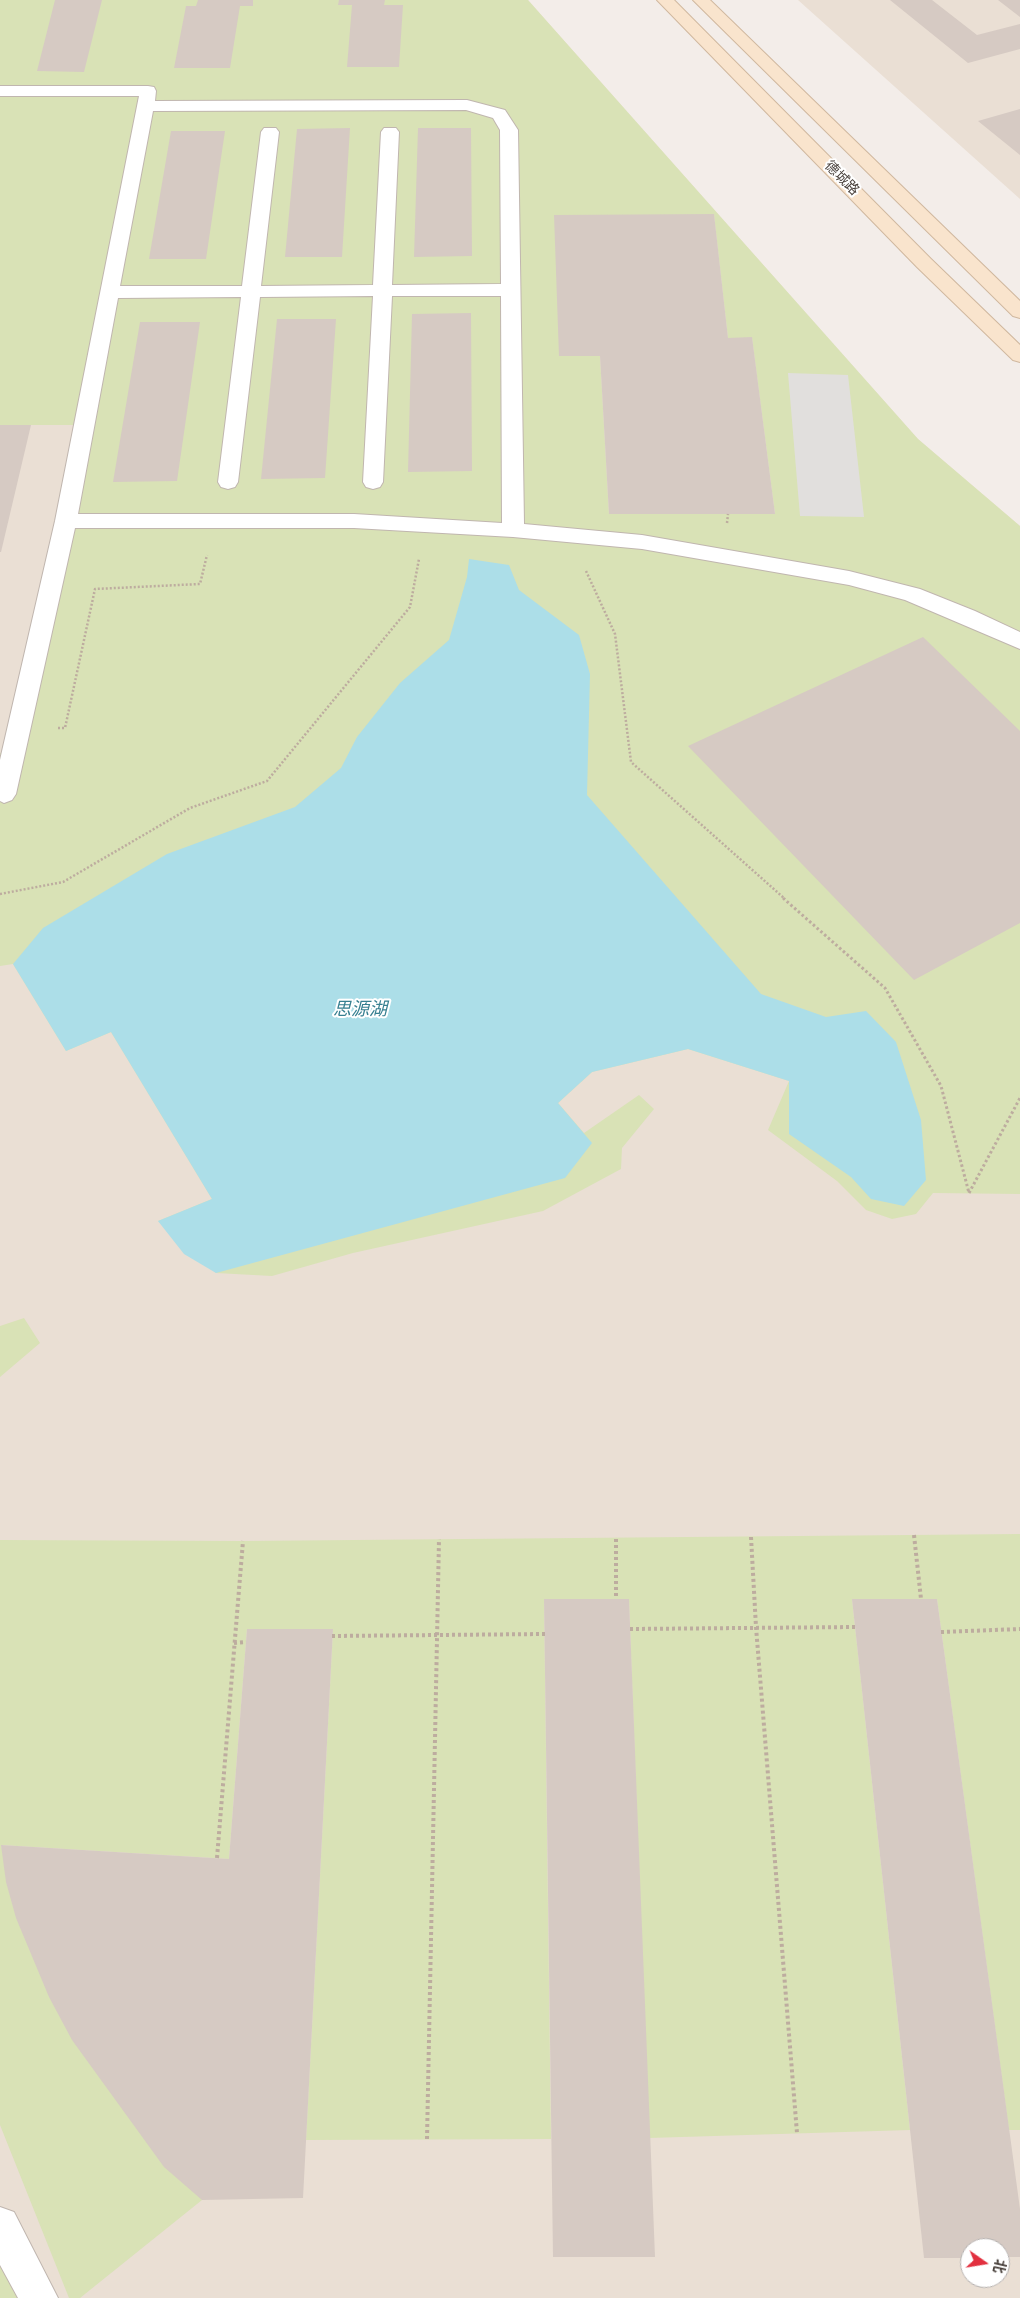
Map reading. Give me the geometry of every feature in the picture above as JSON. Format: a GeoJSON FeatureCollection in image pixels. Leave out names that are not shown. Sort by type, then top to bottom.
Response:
{"type":"FeatureCollection","features":[{"type":"Feature","properties":{"kind":"street","name":"德城路"},"geometry":{"type":"LineString","coordinates":[[665,0],[924,263],[1020,356]]}},
{"type":"Feature","properties":{"kind":"street","name":"德城路"},"geometry":{"type":"LineString","coordinates":[[701,0],[1020,312]]}},
{"type":"Feature","properties":{"kind":"lane"},"geometry":{"type":"LineString","coordinates":[[0,91],[148,91],[66,521],[18,730],[6,753],[4,794]]}},
{"type":"Feature","properties":{"kind":"lane"},"geometry":{"type":"LineString","coordinates":[[145,106],[467,106],[499,114],[509,130],[513,530]]}},
{"type":"Feature","properties":{"kind":"lane"},"geometry":{"type":"LineString","coordinates":[[228,482],[270,132]]}},
{"type":"Feature","properties":{"kind":"lane"},"geometry":{"type":"LineString","coordinates":[[373,482],[384,290],[390,132]]}},
{"type":"Feature","properties":{"kind":"lane"},"geometry":{"type":"LineString","coordinates":[[110,292],[511,290]]}},
{"type":"Feature","properties":{"kind":"lane"},"geometry":{"type":"LineString","coordinates":[[66,521],[354,522],[513,530],[642,542],[849,578],[912,594],[1020,640]]}},
{"type":"Feature","properties":{"kind":"lane"},"geometry":{"type":"LineString","coordinates":[[0,2226],[39,2298]]}},
{"type":"Feature","properties":{"kind":"path"},"geometry":{"type":"LineString","coordinates":[[0,894],[63,882],[190,808],[267,781],[410,607],[425,526]]}},
{"type":"Feature","properties":{"kind":"path"},"geometry":{"type":"LineString","coordinates":[[18,730],[65,728],[95,589],[200,584],[209,546]]}},
{"type":"Feature","properties":{"kind":"path"},"geometry":{"type":"LineString","coordinates":[[592,567],[583,566],[615,634],[631,762],[885,988],[941,1086],[969,1193],[1020,1098]]}},
{"type":"Feature","properties":{"kind":"path"},"geometry":{"type":"LineString","coordinates":[[914,1535],[921,1599]]}},
{"type":"Feature","properties":{"kind":"path"},"geometry":{"type":"LineString","coordinates":[[751,1537],[756,1627],[797,2134]]}},
{"type":"Feature","properties":{"kind":"path"},"geometry":{"type":"LineString","coordinates":[[616,1538],[616,1598]]}},
{"type":"Feature","properties":{"kind":"path"},"geometry":{"type":"LineString","coordinates":[[427,2139],[439,1540]]}},
{"type":"Feature","properties":{"kind":"path"},"geometry":{"type":"LineString","coordinates":[[217,1858],[243,1541]]}},
{"type":"Feature","properties":{"kind":"path"},"geometry":{"type":"LineString","coordinates":[[630,1629],[855,1627]]}},
{"type":"Feature","properties":{"kind":"path"},"geometry":{"type":"LineString","coordinates":[[941,1632],[1020,1629]]}},
{"type":"Feature","properties":{"kind":"path"},"geometry":{"type":"LineString","coordinates":[[332,1636],[545,1634]]}},
{"type":"Feature","properties":{"kind":"path"},"geometry":{"type":"LineString","coordinates":[[234,1643],[246,1642]]}},
{"type":"Feature","properties":{"kind":"shaded area"},"geometry":{"type":"Polygon","coordinates":[[[0,0],[528,0],[918,439],[1020,526],[1020,2298],[0,2298],[0,0]]]}},
{"type":"Feature","properties":{"kind":"shaded area"},"geometry":{"type":"Polygon","coordinates":[[[798,0],[1020,0],[1020,199],[798,0]]]}},
{"type":"Feature","properties":{"kind":"shaded area"},"geometry":{"type":"Polygon","coordinates":[[[788,373],[848,375],[864,517],[800,516],[788,373]]]}},
{"type":"Feature","properties":{"kind":"green space"},"geometry":{"type":"Polygon","coordinates":[[[0,0],[528,0],[918,439],[1020,526],[1020,1194],[933,1193],[916,1214],[892,1219],[866,1210],[837,1181],[768,1130],[789,1081],[688,1049],[592,1072],[558,1103],[584,1133],[639,1095],[654,1109],[622,1148],[621,1169],[543,1211],[353,1253],[272,1276],[216,1273],[158,1221],[212,1199],[111,1032],[66,1051],[13,964],[0,966],[0,753],[12,753],[84,425],[0,425],[0,0]],[[560,215],[559,356],[600,356],[609,514],[775,514],[752,338],[728,338],[714,215],[560,215]]]}},
{"type":"Feature","properties":{"kind":"green space"},"geometry":{"type":"Polygon","coordinates":[[[24,1318],[40,1343],[0,1377],[0,1326],[24,1318]]]}},
{"type":"Feature","properties":{"kind":"green space"},"geometry":{"type":"Polygon","coordinates":[[[1020,1534],[1020,2130],[1009,2130],[937,1599],[852,1599],[910,2130],[649,2138],[629,1599],[544,1599],[551,2139],[306,2140],[333,1629],[247,1629],[229,1859],[1,1845],[22,1929],[202,2200],[80,2298],[69,2298],[0,2125],[0,1540],[243,1541],[1020,1534]]]}},
{"type":"Feature","properties":{"kind":"green space"},"geometry":{"type":"Polygon","coordinates":[[[0,2226],[39,2298],[0,2298],[0,2226]]]}},
{"type":"Feature","properties":{"kind":"water","name":"思源湖"},"geometry":{"type":"Polygon","coordinates":[[[469,559],[509,565],[519,590],[579,635],[590,674],[587,795],[761,994],[826,1017],[866,1011],[896,1042],[921,1120],[926,1180],[904,1206],[871,1199],[851,1177],[789,1134],[789,1081],[688,1049],[592,1072],[558,1103],[592,1143],[565,1178],[216,1273],[184,1254],[158,1221],[212,1199],[111,1032],[66,1051],[13,964],[43,928],[167,854],[295,807],[341,768],[357,737],[400,683],[449,640],[467,577],[469,559]]]}},
{"type":"Feature","properties":{"kind":"building"},"geometry":{"type":"Polygon","coordinates":[[[55,0],[102,0],[84,72],[37,71],[55,0]]]}},
{"type":"Feature","properties":{"kind":"building"},"geometry":{"type":"Polygon","coordinates":[[[198,0],[253,0],[253,6],[240,6],[230,68],[174,68],[186,6],[196,6],[198,0]]]}},
{"type":"Feature","properties":{"kind":"building"},"geometry":{"type":"Polygon","coordinates":[[[339,0],[385,0],[384,5],[403,5],[399,67],[347,67],[352,5],[338,5],[339,0]]]}},
{"type":"Feature","properties":{"kind":"building"},"geometry":{"type":"Polygon","coordinates":[[[890,0],[932,0],[977,35],[1020,24],[1020,49],[968,63],[890,0]]]}},
{"type":"Feature","properties":{"kind":"building"},"geometry":{"type":"Polygon","coordinates":[[[998,0],[1020,0],[1020,17],[998,0]]]}},
{"type":"Feature","properties":{"kind":"building"},"geometry":{"type":"Polygon","coordinates":[[[1020,109],[1020,155],[978,121],[1020,109]]]}},
{"type":"Feature","properties":{"kind":"building"},"geometry":{"type":"Polygon","coordinates":[[[350,128],[342,257],[285,257],[297,129],[350,128]]]}},
{"type":"Feature","properties":{"kind":"building"},"geometry":{"type":"Polygon","coordinates":[[[418,128],[471,128],[472,256],[414,257],[418,128]]]}},
{"type":"Feature","properties":{"kind":"building"},"geometry":{"type":"Polygon","coordinates":[[[171,131],[225,131],[206,259],[149,259],[171,131]]]}},
{"type":"Feature","properties":{"kind":"building"},"geometry":{"type":"Polygon","coordinates":[[[714,214],[728,338],[752,337],[775,514],[609,514],[600,356],[559,356],[554,215],[714,214]]]}},
{"type":"Feature","properties":{"kind":"building"},"geometry":{"type":"Polygon","coordinates":[[[471,313],[472,471],[408,472],[412,314],[471,313]]]}},
{"type":"Feature","properties":{"kind":"building"},"geometry":{"type":"Polygon","coordinates":[[[277,319],[336,319],[325,478],[261,479],[277,319]]]}},
{"type":"Feature","properties":{"kind":"building"},"geometry":{"type":"Polygon","coordinates":[[[140,322],[200,322],[177,481],[113,482],[140,322]]]}},
{"type":"Feature","properties":{"kind":"building"},"geometry":{"type":"Polygon","coordinates":[[[0,425],[31,425],[1,552],[0,552],[0,425]]]}},
{"type":"Feature","properties":{"kind":"building"},"geometry":{"type":"Polygon","coordinates":[[[923,637],[1020,731],[1020,923],[914,980],[688,746],[923,637]]]}},
{"type":"Feature","properties":{"kind":"building"},"geometry":{"type":"Polygon","coordinates":[[[544,1599],[629,1599],[655,2257],[553,2257],[544,1599]]]}},
{"type":"Feature","properties":{"kind":"building"},"geometry":{"type":"Polygon","coordinates":[[[852,1599],[937,1599],[1020,2209],[1020,2257],[1010,2257],[1010,2238],[960,2238],[960,2258],[924,2258],[852,1599]]]}},
{"type":"Feature","properties":{"kind":"building"},"geometry":{"type":"Polygon","coordinates":[[[247,1629],[333,1629],[303,2198],[202,2200],[164,2167],[72,2040],[49,1997],[16,1918],[6,1882],[1,1845],[229,1859],[247,1629]]]}}]}
